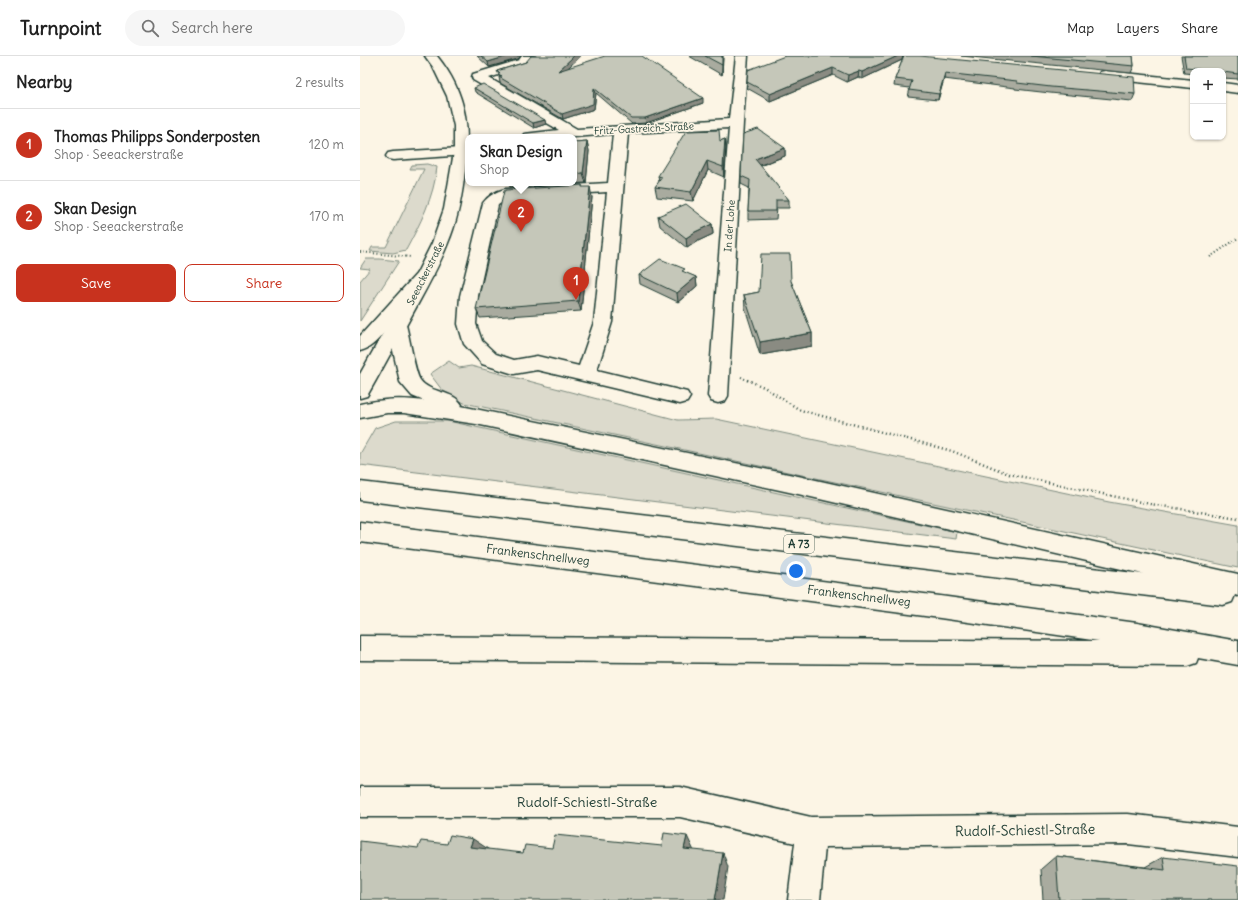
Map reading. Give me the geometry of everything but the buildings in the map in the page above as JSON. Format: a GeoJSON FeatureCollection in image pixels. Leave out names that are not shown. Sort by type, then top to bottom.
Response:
{"type":"FeatureCollection","features":[{"type":"Feature","properties":{"kind":"main road","name":"Seeackerstraße"},"geometry":{"type":"LineString","coordinates":[[360,391],[429,267],[440,244],[452,209],[464,146],[454,96],[439,66],[431,56]]}},
{"type":"Feature","properties":{"kind":"main road"},"geometry":{"type":"LineString","coordinates":[[529,56],[523,63],[478,76],[574,133]]}},
{"type":"Feature","properties":{"kind":"main road","name":"In der Lohe"},"geometry":{"type":"LineString","coordinates":[[718,396],[736,123],[742,56]]}},
{"type":"Feature","properties":{"kind":"main road"},"geometry":{"type":"LineString","coordinates":[[1090,74],[1190,84]]}},
{"type":"Feature","properties":{"kind":"main road"},"geometry":{"type":"LineString","coordinates":[[1226,87],[1238,89]]}},
{"type":"Feature","properties":{"kind":"main road","name":"Fritz-Gastreich-Straße"},"geometry":{"type":"LineString","coordinates":[[563,134],[620,129],[736,123]]}},
{"type":"Feature","properties":{"kind":"main road"},"geometry":{"type":"LineString","coordinates":[[586,375],[603,322],[620,129]]}},
{"type":"Feature","properties":{"kind":"main road"},"geometry":{"type":"LineString","coordinates":[[393,156],[464,146]]}},
{"type":"Feature","properties":{"kind":"main road"},"geometry":{"type":"LineString","coordinates":[[616,188],[505,194],[491,203],[469,296],[467,324],[473,344],[489,359],[514,367],[537,363],[680,397]]}},
{"type":"Feature","properties":{"kind":"main road"},"geometry":{"type":"LineString","coordinates":[[360,345],[378,328],[429,267]]}},
{"type":"Feature","properties":{"kind":"main road"},"geometry":{"type":"LineString","coordinates":[[397,325],[410,382],[419,391],[476,416]]}},
{"type":"Feature","properties":{"kind":"main road"},"geometry":{"type":"LineString","coordinates":[[360,411],[387,406],[404,406],[476,416],[805,486],[1238,585]]}},
{"type":"Feature","properties":{"kind":"main road","name":"A 73"},"geometry":{"type":"LineString","coordinates":[[360,491],[1238,595]]}},
{"type":"Feature","properties":{"kind":"main road","name":"Frankenschnellweg"},"geometry":{"type":"LineString","coordinates":[[360,532],[932,606],[1137,635],[1238,654]]}},
{"type":"Feature","properties":{"kind":"main road"},"geometry":{"type":"LineString","coordinates":[[363,649],[775,650],[1238,654]]}},
{"type":"Feature","properties":{"kind":"main road","name":"Rudolf-Schiestl-Straße"},"geometry":{"type":"LineString","coordinates":[[360,802],[680,802],[811,832],[1128,829],[1238,842]]}},
{"type":"Feature","properties":{"kind":"main road"},"geometry":{"type":"LineString","coordinates":[[804,900],[811,832]]}},
{"type":"Feature","properties":{"kind":"path"},"geometry":{"type":"LineString","coordinates":[[1210,257],[1238,238]]}},
{"type":"Feature","properties":{"kind":"path"},"geometry":{"type":"LineString","coordinates":[[360,252],[429,267]]}},
{"type":"Feature","properties":{"kind":"path"},"geometry":{"type":"LineString","coordinates":[[720,369],[764,386],[800,410],[952,451],[1009,474],[1150,504],[1238,518]]}},
{"type":"Feature","properties":{"kind":"shaded area"},"geometry":{"type":"Polygon","coordinates":[[[427,164],[437,167],[433,189],[430,200],[406,250],[393,253],[370,251],[372,247],[386,247],[424,169],[410,169],[412,165],[427,164]]]}},
{"type":"Feature","properties":{"kind":"shaded area"},"geometry":{"type":"Polygon","coordinates":[[[366,259],[399,261],[360,321],[360,281],[370,269],[360,268],[366,259]]]}},
{"type":"Feature","properties":{"kind":"shaded area"},"geometry":{"type":"Polygon","coordinates":[[[449,361],[459,368],[471,366],[678,420],[716,419],[1109,502],[1238,525],[1238,568],[464,403],[442,390],[430,374],[449,361]]]}},
{"type":"Feature","properties":{"kind":"shaded area"},"geometry":{"type":"Polygon","coordinates":[[[396,421],[448,421],[957,532],[956,539],[360,465],[360,454],[375,428],[396,421]]]}},
{"type":"Feature","properties":{"kind":"place","name":"Skan Design"},"geometry":{"type":"Point","coordinates":[521,232]}},
{"type":"Feature","properties":{"kind":"place","name":"Thomas Philipps Sonderposten"},"geometry":{"type":"Point","coordinates":[576,300]}}]}
